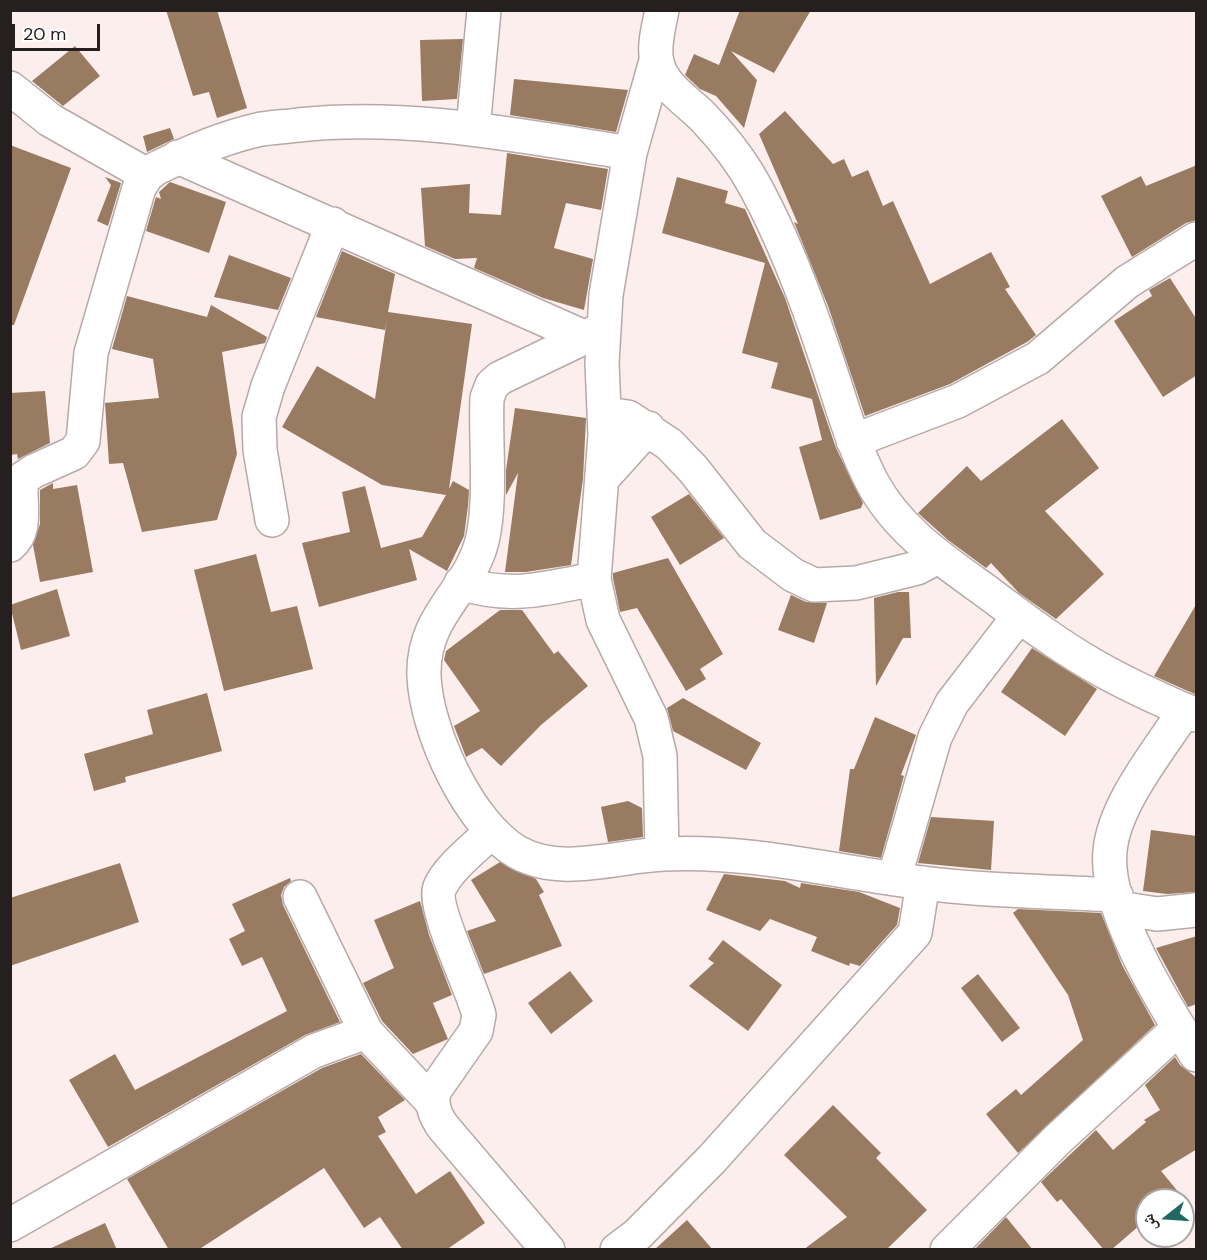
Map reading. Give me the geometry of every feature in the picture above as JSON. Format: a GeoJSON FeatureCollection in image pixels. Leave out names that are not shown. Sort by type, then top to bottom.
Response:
{"type":"FeatureCollection","features":[{"type":"Feature","properties":{"kind":"street"},"geometry":{"type":"LineString","coordinates":[[474,129],[484,10]]}},
{"type":"Feature","properties":{"kind":"street"},"geometry":{"type":"LineString","coordinates":[[662,10],[656,61],[630,153],[606,295],[594,333],[602,363],[606,414],[594,579],[603,620],[651,718],[660,756],[662,854]]}},
{"type":"Feature","properties":{"kind":"street"},"geometry":{"type":"LineString","coordinates":[[656,61],[670,87],[703,117],[736,154],[776,225],[818,333],[853,441],[873,484],[911,534],[1019,616],[1090,664],[1191,713],[1139,781],[1119,817],[1110,850],[1112,880],[1117,902],[1135,946],[1179,1028],[1197,1055]]}},
{"type":"Feature","properties":{"kind":"street"},"geometry":{"type":"LineString","coordinates":[[10,88],[50,120],[147,175]]}},
{"type":"Feature","properties":{"kind":"street"},"geometry":{"type":"LineString","coordinates":[[10,545],[17,539],[21,522],[22,479],[74,453],[83,441],[91,353],[133,206],[139,188],[147,175],[178,158],[258,129],[334,121],[387,122],[474,129],[630,153]]}},
{"type":"Feature","properties":{"kind":"street"},"geometry":{"type":"LineString","coordinates":[[178,158],[594,333]]}},
{"type":"Feature","properties":{"kind":"street"},"geometry":{"type":"LineString","coordinates":[[272,520],[260,450],[259,417],[268,386],[333,224]]}},
{"type":"Feature","properties":{"kind":"street"},"geometry":{"type":"LineString","coordinates":[[853,441],[958,401],[1029,363],[1127,282],[1197,239]]}},
{"type":"Feature","properties":{"kind":"street"},"geometry":{"type":"LineString","coordinates":[[594,333],[517,368],[492,386],[487,398],[486,509],[482,542],[461,583],[431,629],[424,663],[427,705],[432,726],[479,819],[491,832],[518,852],[551,864],[587,863],[691,853],[802,864],[908,881],[1117,902],[1157,914],[1197,910]]}},
{"type":"Feature","properties":{"kind":"street"},"geometry":{"type":"LineString","coordinates":[[606,414],[628,417],[648,428],[669,444],[693,469],[752,544],[793,574],[814,585],[856,583],[917,568],[938,556]]}},
{"type":"Feature","properties":{"kind":"street"},"geometry":{"type":"LineString","coordinates":[[602,479],[648,428]]}},
{"type":"Feature","properties":{"kind":"street"},"geometry":{"type":"LineString","coordinates":[[10,460],[53,463]]}},
{"type":"Feature","properties":{"kind":"street"},"geometry":{"type":"LineString","coordinates":[[461,583],[499,592],[542,589],[594,579]]}},
{"type":"Feature","properties":{"kind":"street"},"geometry":{"type":"LineString","coordinates":[[617,1250],[637,1235],[712,1159],[915,933],[908,881],[935,737],[952,703],[1019,616]]}},
{"type":"Feature","properties":{"kind":"street"},"geometry":{"type":"LineString","coordinates":[[432,1102],[434,1091],[476,1031],[479,1015],[437,894],[445,878],[491,832]]}},
{"type":"Feature","properties":{"kind":"street"},"geometry":{"type":"LineString","coordinates":[[300,897],[366,1032],[432,1102],[438,1120],[444,1128],[548,1250]]}},
{"type":"Feature","properties":{"kind":"street"},"geometry":{"type":"LineString","coordinates":[[947,1250],[1058,1139],[1179,1028]]}},
{"type":"Feature","properties":{"kind":"street"},"geometry":{"type":"LineString","coordinates":[[10,1225],[314,1051],[366,1032]]}},
{"type":"Feature","properties":{"kind":"building"},"geometry":{"type":"Polygon","coordinates":[[[166,10],[217,10],[247,108],[217,118],[209,92],[193,96],[166,10]]]}},
{"type":"Feature","properties":{"kind":"building"},"geometry":{"type":"Polygon","coordinates":[[[740,10],[811,10],[774,73],[731,51],[757,80],[744,128],[716,96],[700,89],[685,75],[694,54],[719,65],[740,10]]]}},
{"type":"Feature","properties":{"kind":"building"},"geometry":{"type":"Polygon","coordinates":[[[463,39],[457,99],[422,101],[420,40],[463,39]]]}},
{"type":"Feature","properties":{"kind":"building"},"geometry":{"type":"Polygon","coordinates":[[[75,46],[100,76],[63,106],[32,81],[75,46]]]}},
{"type":"Feature","properties":{"kind":"building"},"geometry":{"type":"Polygon","coordinates":[[[514,79],[628,90],[616,132],[510,115],[514,79]]]}},
{"type":"Feature","properties":{"kind":"building"},"geometry":{"type":"Polygon","coordinates":[[[785,111],[833,164],[844,159],[852,177],[868,170],[883,206],[893,201],[930,284],[991,252],[1010,287],[1005,289],[1036,335],[950,384],[865,416],[828,306],[794,222],[798,224],[759,134],[785,111]]]}},
{"type":"Feature","properties":{"kind":"building"},"geometry":{"type":"Polygon","coordinates":[[[170,128],[174,139],[147,152],[143,136],[170,128]]]}},
{"type":"Feature","properties":{"kind":"building"},"geometry":{"type":"Polygon","coordinates":[[[10,145],[71,168],[14,325],[10,325],[10,145]]]}},
{"type":"Feature","properties":{"kind":"building"},"geometry":{"type":"Polygon","coordinates":[[[507,153],[608,169],[601,210],[566,203],[554,248],[593,259],[584,310],[543,298],[474,268],[477,258],[455,259],[425,246],[421,188],[470,184],[469,213],[501,215],[507,153]]]}},
{"type":"Feature","properties":{"kind":"building"},"geometry":{"type":"Polygon","coordinates":[[[1197,165],[1197,220],[1186,223],[1132,257],[1101,196],[1141,176],[1146,186],[1197,165]]]}},
{"type":"Feature","properties":{"kind":"building"},"geometry":{"type":"Polygon","coordinates":[[[105,177],[121,183],[108,226],[97,221],[111,185],[105,177]]]}},
{"type":"Feature","properties":{"kind":"building"},"geometry":{"type":"Polygon","coordinates":[[[677,177],[728,191],[725,203],[745,209],[785,298],[836,448],[863,503],[861,508],[820,520],[799,447],[822,440],[812,399],[771,388],[778,363],[742,353],[765,263],[662,233],[677,177]]]}},
{"type":"Feature","properties":{"kind":"building"},"geometry":{"type":"Polygon","coordinates":[[[170,182],[226,202],[209,253],[146,231],[156,197],[161,199],[159,192],[170,182]]]}},
{"type":"Feature","properties":{"kind":"building"},"geometry":{"type":"Polygon","coordinates":[[[342,251],[395,274],[388,312],[472,324],[449,489],[453,481],[469,490],[468,506],[464,536],[447,571],[409,549],[417,580],[319,607],[302,543],[350,532],[342,492],[365,486],[381,548],[422,537],[446,495],[382,485],[282,427],[317,366],[375,399],[387,319],[385,330],[316,317],[342,251]]]}},
{"type":"Feature","properties":{"kind":"building"},"geometry":{"type":"Polygon","coordinates":[[[229,255],[291,278],[278,310],[214,297],[229,255]]]}},
{"type":"Feature","properties":{"kind":"building"},"geometry":{"type":"Polygon","coordinates":[[[1170,278],[1197,320],[1197,375],[1163,397],[1114,321],[1152,296],[1149,290],[1170,278]]]}},
{"type":"Feature","properties":{"kind":"building"},"geometry":{"type":"Polygon","coordinates":[[[127,296],[207,317],[211,305],[267,337],[265,343],[222,352],[237,454],[217,520],[142,532],[123,463],[109,464],[105,403],[159,398],[153,359],[112,349],[127,296]]]}},
{"type":"Feature","properties":{"kind":"building"},"geometry":{"type":"Polygon","coordinates":[[[45,391],[50,443],[18,459],[17,454],[10,455],[10,393],[45,391]]]}},
{"type":"Feature","properties":{"kind":"building"},"geometry":{"type":"Polygon","coordinates":[[[515,408],[586,418],[583,479],[571,565],[526,572],[505,572],[518,473],[506,495],[506,470],[515,408]]]}},
{"type":"Feature","properties":{"kind":"building"},"geometry":{"type":"Polygon","coordinates":[[[1062,419],[1099,468],[1045,511],[1104,574],[1056,619],[1019,593],[991,563],[986,568],[948,540],[918,513],[967,466],[981,481],[1062,419]]]}},
{"type":"Feature","properties":{"kind":"building"},"geometry":{"type":"Polygon","coordinates":[[[53,483],[53,489],[77,485],[93,572],[40,582],[33,545],[40,524],[40,490],[53,483]]]}},
{"type":"Feature","properties":{"kind":"building"},"geometry":{"type":"Polygon","coordinates":[[[689,494],[724,538],[680,565],[651,517],[689,494]]]}},
{"type":"Feature","properties":{"kind":"building"},"geometry":{"type":"Polygon","coordinates":[[[256,554],[271,612],[297,606],[313,669],[224,691],[194,570],[256,554]]]}},
{"type":"Feature","properties":{"kind":"building"},"geometry":{"type":"Polygon","coordinates":[[[668,558],[723,654],[700,669],[706,679],[686,691],[637,608],[620,612],[613,578],[613,573],[668,558]]]}},
{"type":"Feature","properties":{"kind":"building"},"geometry":{"type":"Polygon","coordinates":[[[57,589],[70,636],[21,650],[10,605],[57,589]]]}},
{"type":"Feature","properties":{"kind":"building"},"geometry":{"type":"Polygon","coordinates":[[[898,592],[909,592],[911,638],[903,638],[876,686],[874,598],[898,592]]]}},
{"type":"Feature","properties":{"kind":"building"},"geometry":{"type":"Polygon","coordinates":[[[791,595],[806,602],[827,603],[814,643],[778,630],[791,595]]]}},
{"type":"Feature","properties":{"kind":"building"},"geometry":{"type":"Polygon","coordinates":[[[1197,603],[1197,695],[1154,676],[1197,603]]]}},
{"type":"Feature","properties":{"kind":"building"},"geometry":{"type":"Polygon","coordinates":[[[500,610],[522,610],[554,654],[558,651],[588,686],[541,725],[501,766],[482,748],[466,757],[454,726],[480,711],[444,660],[446,651],[500,610]]]}},
{"type":"Feature","properties":{"kind":"building"},"geometry":{"type":"Polygon","coordinates":[[[1032,648],[1097,689],[1065,736],[1001,692],[1032,648]]]}},
{"type":"Feature","properties":{"kind":"building"},"geometry":{"type":"Polygon","coordinates":[[[207,693],[222,751],[125,777],[126,782],[94,791],[84,754],[153,734],[147,710],[207,693]]]}},
{"type":"Feature","properties":{"kind":"building"},"geometry":{"type":"Polygon","coordinates":[[[683,698],[761,743],[746,770],[673,731],[667,708],[683,698]]]}},
{"type":"Feature","properties":{"kind":"building"},"geometry":{"type":"Polygon","coordinates":[[[875,717],[916,735],[901,775],[904,776],[881,858],[839,851],[850,769],[854,769],[875,717]]]}},
{"type":"Feature","properties":{"kind":"building"},"geometry":{"type":"Polygon","coordinates":[[[628,801],[642,808],[643,837],[608,842],[601,807],[628,801]]]}},
{"type":"Feature","properties":{"kind":"building"},"geometry":{"type":"Polygon","coordinates":[[[931,817],[994,821],[991,870],[918,863],[931,817]]]}},
{"type":"Feature","properties":{"kind":"building"},"geometry":{"type":"Polygon","coordinates":[[[1151,830],[1197,836],[1197,892],[1167,894],[1143,891],[1151,830]]]}},
{"type":"Feature","properties":{"kind":"building"},"geometry":{"type":"Polygon","coordinates":[[[500,862],[536,879],[544,892],[539,895],[562,946],[484,974],[467,931],[496,921],[471,880],[500,862]]]}},
{"type":"Feature","properties":{"kind":"building"},"geometry":{"type":"Polygon","coordinates":[[[120,863],[139,922],[10,966],[10,898],[120,863]]]}},
{"type":"Feature","properties":{"kind":"building"},"geometry":{"type":"Polygon","coordinates":[[[724,874],[785,881],[800,888],[801,883],[859,892],[900,908],[897,925],[860,966],[850,963],[849,966],[811,951],[817,937],[770,919],[760,931],[706,910],[724,874]]]}},
{"type":"Feature","properties":{"kind":"building"},"geometry":{"type":"Polygon","coordinates":[[[290,878],[291,881],[284,887],[281,895],[283,905],[340,1022],[305,1035],[108,1147],[69,1080],[115,1054],[135,1090],[287,1011],[262,957],[242,966],[229,939],[245,931],[232,904],[290,878]]]}},
{"type":"Feature","properties":{"kind":"building"},"geometry":{"type":"Polygon","coordinates":[[[420,901],[429,935],[452,995],[433,1003],[448,1039],[413,1054],[382,1021],[363,983],[394,968],[374,920],[420,901]]]}},
{"type":"Feature","properties":{"kind":"building"},"geometry":{"type":"Polygon","coordinates":[[[1018,909],[1101,913],[1122,965],[1155,1025],[1018,1153],[986,1114],[1016,1089],[1021,1095],[1083,1040],[1068,995],[1013,913],[1018,909]]]}},
{"type":"Feature","properties":{"kind":"building"},"geometry":{"type":"Polygon","coordinates":[[[1197,936],[1197,1004],[1188,1007],[1156,948],[1197,936]]]}},
{"type":"Feature","properties":{"kind":"building"},"geometry":{"type":"Polygon","coordinates":[[[723,940],[782,985],[748,1031],[689,986],[714,963],[708,959],[723,940]]]}},
{"type":"Feature","properties":{"kind":"building"},"geometry":{"type":"Polygon","coordinates":[[[570,971],[593,1001],[551,1034],[528,1003],[570,971]]]}},
{"type":"Feature","properties":{"kind":"building"},"geometry":{"type":"Polygon","coordinates":[[[978,974],[1020,1028],[1002,1042],[961,988],[978,974]]]}},
{"type":"Feature","properties":{"kind":"building"},"geometry":{"type":"Polygon","coordinates":[[[361,1054],[405,1100],[378,1117],[386,1132],[378,1136],[416,1194],[450,1171],[485,1223],[446,1250],[403,1250],[380,1217],[364,1228],[324,1168],[198,1250],[169,1250],[127,1179],[322,1068],[361,1054]]]}},
{"type":"Feature","properties":{"kind":"building"},"geometry":{"type":"Polygon","coordinates":[[[1175,1057],[1180,1065],[1197,1078],[1197,1149],[1161,1171],[1175,1188],[1135,1188],[1135,1229],[1111,1250],[1104,1250],[1061,1199],[1057,1202],[1041,1182],[1096,1130],[1113,1150],[1146,1122],[1144,1120],[1160,1110],[1145,1085],[1175,1057]]]}},
{"type":"Feature","properties":{"kind":"building"},"geometry":{"type":"Polygon","coordinates":[[[833,1105],[881,1153],[876,1158],[927,1210],[886,1250],[803,1250],[847,1217],[784,1155],[833,1105]]]}},
{"type":"Feature","properties":{"kind":"building"},"geometry":{"type":"Polygon","coordinates":[[[1006,1217],[1033,1250],[974,1250],[1006,1217]]]}},
{"type":"Feature","properties":{"kind":"building"},"geometry":{"type":"Polygon","coordinates":[[[687,1220],[713,1250],[654,1250],[687,1220]]]}},
{"type":"Feature","properties":{"kind":"building"},"geometry":{"type":"Polygon","coordinates":[[[105,1223],[117,1250],[47,1250],[105,1223]]]}}]}
